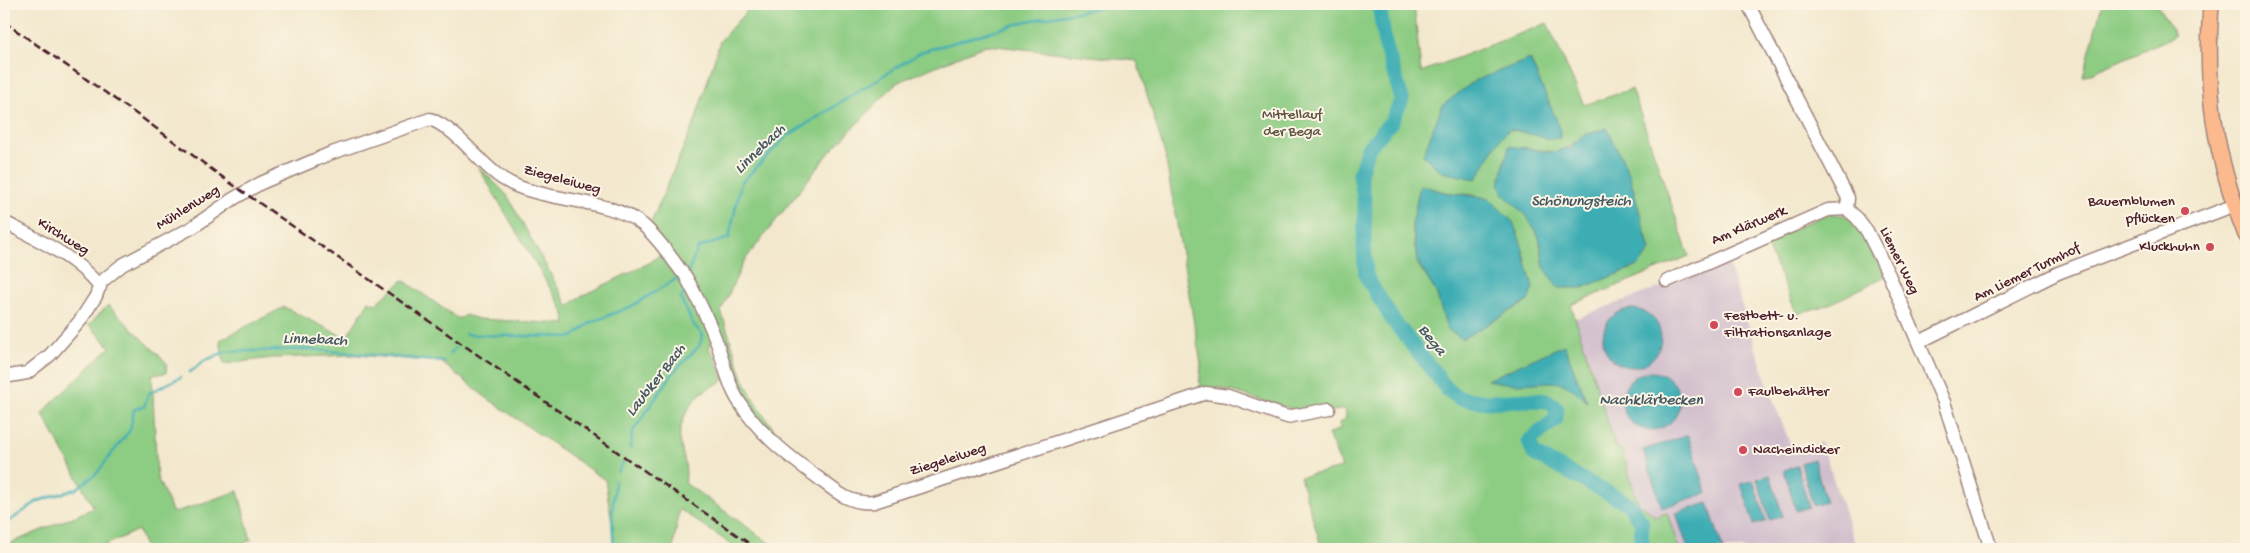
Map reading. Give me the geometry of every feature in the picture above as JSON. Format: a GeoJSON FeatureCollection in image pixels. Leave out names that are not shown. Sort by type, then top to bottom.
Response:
{"type":"FeatureCollection","features":[{"type":"Feature","properties":{"kind":"main road"},"geometry":{"type":"LineString","coordinates":[[2211,4],[2208,64],[2212,115],[2222,168],[2234,205],[2245,226]]}},
{"type":"Feature","properties":{"kind":"street"},"geometry":{"type":"LineString","coordinates":[[1748,4],[1848,198],[1847,209]]}},
{"type":"Feature","properties":{"kind":"street","name":"Ziegeleiweg"},"geometry":{"type":"LineString","coordinates":[[430,119],[453,132],[497,174],[520,188],[596,206],[621,214],[643,225],[684,274],[702,308],[718,345],[732,390],[748,416],[767,437],[804,468],[846,499],[863,504],[874,502],[1206,393],[1228,396],[1287,417],[1329,409]]}},
{"type":"Feature","properties":{"kind":"street","name":"Mühlenweg"},"geometry":{"type":"LineString","coordinates":[[4,377],[27,373],[50,355],[80,320],[100,287],[101,282],[122,265],[193,227],[233,199],[261,183],[329,154],[430,119]]}},
{"type":"Feature","properties":{"kind":"street","name":"Am Liemer Turmhof"},"geometry":{"type":"LineString","coordinates":[[1919,342],[1973,317],[2058,273],[2234,205]]}},
{"type":"Feature","properties":{"kind":"street","name":"Am Klärwerk"},"geometry":{"type":"LineString","coordinates":[[1666,281],[1828,210],[1847,209]]}},
{"type":"Feature","properties":{"kind":"street","name":"Liemer Weg"},"geometry":{"type":"LineString","coordinates":[[1847,209],[1867,231],[1919,342],[1944,402],[1991,549]]}},
{"type":"Feature","properties":{"kind":"street","name":"Kirchweg"},"geometry":{"type":"LineString","coordinates":[[4,222],[74,261],[100,287]]}},
{"type":"Feature","properties":{"kind":"shaded area"},"geometry":{"type":"Polygon","coordinates":[[[1728,262],[1769,389],[1794,454],[1821,442],[1857,549],[1679,549],[1667,513],[1641,522],[1574,319],[1728,262]]]}},
{"type":"Feature","properties":{"kind":"green space","name":"Mittellauf der Bega"},"geometry":{"type":"Polygon","coordinates":[[[750,4],[1414,4],[1421,72],[1547,23],[1584,105],[1632,89],[1689,256],[1571,305],[1616,448],[1622,451],[1638,503],[1653,514],[1654,517],[1667,513],[1679,549],[1322,549],[1300,477],[1342,468],[1328,434],[1340,429],[1339,424],[1346,418],[1345,409],[1321,413],[1300,411],[1220,388],[1199,390],[1201,364],[1165,155],[1137,61],[986,45],[896,83],[830,152],[744,261],[721,311],[743,378],[754,400],[783,443],[749,407],[734,378],[715,328],[709,350],[714,354],[724,380],[704,391],[694,400],[683,421],[680,442],[686,467],[685,483],[778,549],[738,549],[679,509],[673,549],[613,549],[612,522],[605,480],[484,396],[441,362],[356,355],[272,358],[224,364],[220,340],[284,307],[346,338],[369,301],[376,304],[403,280],[457,318],[465,315],[479,319],[566,324],[563,310],[477,165],[507,195],[568,306],[580,297],[651,262],[660,254],[676,272],[649,227],[695,121],[720,41],[750,7],[750,4]],[[1530,59],[1501,137],[1510,129],[1550,139],[1560,138],[1530,59]],[[1582,136],[1575,143],[1555,151],[1523,147],[1526,215],[1539,237],[1544,267],[1650,251],[1629,173],[1582,136]],[[1420,185],[1412,225],[1417,263],[1436,292],[1441,307],[1493,321],[1528,301],[1474,195],[1444,192],[1420,185]],[[1563,345],[1557,381],[1576,390],[1586,401],[1563,345]]]}},
{"type":"Feature","properties":{"kind":"green space"},"geometry":{"type":"Polygon","coordinates":[[[2102,4],[2157,4],[2175,36],[2083,77],[2102,4]]]}},
{"type":"Feature","properties":{"kind":"green space"},"geometry":{"type":"Polygon","coordinates":[[[1827,214],[1843,215],[1855,221],[1886,276],[1830,304],[1797,314],[1765,242],[1827,214]]]}},
{"type":"Feature","properties":{"kind":"green space"},"geometry":{"type":"Polygon","coordinates":[[[108,305],[167,363],[166,373],[152,375],[157,477],[173,513],[238,491],[251,540],[240,545],[242,549],[146,549],[138,530],[97,549],[4,549],[4,546],[94,508],[42,413],[110,347],[89,325],[108,305]]]}},
{"type":"Feature","properties":{"kind":"water"},"geometry":{"type":"Polygon","coordinates":[[[1530,59],[1560,128],[1560,138],[1550,139],[1510,129],[1495,146],[1476,179],[1441,172],[1423,155],[1442,106],[1474,81],[1530,59]]]}},
{"type":"Feature","properties":{"kind":"water","name":"Schönungsteich"},"geometry":{"type":"Polygon","coordinates":[[[1607,128],[1629,173],[1650,251],[1638,266],[1582,288],[1558,288],[1544,267],[1539,237],[1526,215],[1506,197],[1499,185],[1509,146],[1552,152],[1570,148],[1582,136],[1607,128]]]}},
{"type":"Feature","properties":{"kind":"water","name":"Schönungsteich"},"geometry":{"type":"Polygon","coordinates":[[[1420,185],[1444,192],[1489,198],[1513,222],[1533,287],[1528,301],[1462,339],[1447,329],[1436,292],[1418,263],[1412,225],[1420,185]]]}},
{"type":"Feature","properties":{"kind":"water","name":"Nachklärbecken"},"geometry":{"type":"Polygon","coordinates":[[[1626,309],[1638,309],[1653,317],[1661,332],[1661,344],[1653,359],[1638,367],[1626,367],[1611,359],[1603,344],[1603,332],[1611,317],[1626,309]]]}},
{"type":"Feature","properties":{"kind":"water"},"geometry":{"type":"Polygon","coordinates":[[[1564,345],[1587,402],[1578,393],[1556,382],[1515,384],[1487,380],[1564,345]]]}},
{"type":"Feature","properties":{"kind":"water","name":"Nachklärbecken"},"geometry":{"type":"Polygon","coordinates":[[[1645,372],[1657,372],[1672,380],[1680,395],[1680,407],[1672,422],[1657,430],[1645,430],[1630,422],[1622,407],[1622,395],[1630,380],[1645,372]]]}},
{"type":"Feature","properties":{"kind":"water"},"geometry":{"type":"Polygon","coordinates":[[[1688,435],[1707,493],[1662,508],[1643,450],[1688,435]]]}},
{"type":"Feature","properties":{"kind":"water"},"geometry":{"type":"Polygon","coordinates":[[[1814,459],[1826,502],[1813,506],[1801,463],[1814,459]]]}},
{"type":"Feature","properties":{"kind":"water"},"geometry":{"type":"Polygon","coordinates":[[[1797,466],[1809,507],[1796,511],[1784,470],[1797,466]]]}},
{"type":"Feature","properties":{"kind":"water"},"geometry":{"type":"Polygon","coordinates":[[[1770,475],[1783,516],[1770,520],[1757,479],[1770,475]]]}},
{"type":"Feature","properties":{"kind":"water"},"geometry":{"type":"Polygon","coordinates":[[[1753,480],[1766,521],[1754,525],[1741,484],[1753,480]]]}},
{"type":"Feature","properties":{"kind":"water"},"geometry":{"type":"Polygon","coordinates":[[[1708,503],[1723,549],[1688,549],[1676,513],[1708,503]]]}},
{"type":"Feature","properties":{"kind":"waterway","name":"Linnebach"},"geometry":{"type":"LineString","coordinates":[[688,273],[698,248],[729,238],[741,183],[786,137],[921,52],[1027,21],[1121,4]]}},
{"type":"Feature","properties":{"kind":"waterway","name":"Bega"},"geometry":{"type":"LineString","coordinates":[[1379,4],[1385,44],[1402,99],[1392,121],[1368,148],[1360,174],[1365,206],[1364,247],[1366,276],[1392,319],[1447,389],[1459,398],[1487,402],[1548,401],[1557,409],[1556,419],[1529,441],[1534,454],[1629,504],[1642,523],[1641,537],[1644,549]]}},
{"type":"Feature","properties":{"kind":"waterway","name":"Linnebach"},"geometry":{"type":"LineString","coordinates":[[465,334],[573,337],[590,323],[632,306],[681,276]]}},
{"type":"Feature","properties":{"kind":"waterway","name":"Laubker Bach"},"geometry":{"type":"LineString","coordinates":[[630,448],[633,431],[673,373],[699,346],[703,335],[693,324],[681,299],[685,291],[678,277]]}},
{"type":"Feature","properties":{"kind":"waterway","name":"Linnebach"},"geometry":{"type":"LineString","coordinates":[[450,354],[455,348]]}},
{"type":"Feature","properties":{"kind":"waterway","name":"Linnebach"},"geometry":{"type":"LineString","coordinates":[[190,372],[204,361],[225,352],[308,349],[445,362]]}},
{"type":"Feature","properties":{"kind":"waterway","name":"Linnebach"},"geometry":{"type":"LineString","coordinates":[[4,525],[38,501],[76,489],[97,473],[130,430],[134,409],[144,407],[149,393],[181,377]]}},
{"type":"Feature","properties":{"kind":"waterway","name":"Laubker Bach"},"geometry":{"type":"LineString","coordinates":[[618,472],[623,463]]}},
{"type":"Feature","properties":{"kind":"waterway","name":"Laubker Bach"},"geometry":{"type":"LineString","coordinates":[[614,549],[612,517],[615,481]]}},
{"type":"Feature","properties":{"kind":"railway"},"geometry":{"type":"LineString","coordinates":[[4,22],[142,118],[229,182],[757,549]]}},
{"type":"Feature","properties":{"kind":"place","name":"Bauernblumen pflücken"},"geometry":{"type":"Point","coordinates":[2185,211]}},
{"type":"Feature","properties":{"kind":"place","name":"Kluckhuhn"},"geometry":{"type":"Point","coordinates":[2210,247]}},
{"type":"Feature","properties":{"kind":"place","name":"Festbett- u. Filtrationsanlage"},"geometry":{"type":"Point","coordinates":[1714,325]}},
{"type":"Feature","properties":{"kind":"place","name":"Faulbehälter"},"geometry":{"type":"Point","coordinates":[1738,392]}},
{"type":"Feature","properties":{"kind":"place","name":"Nacheindicker"},"geometry":{"type":"Point","coordinates":[1743,450]}}]}
